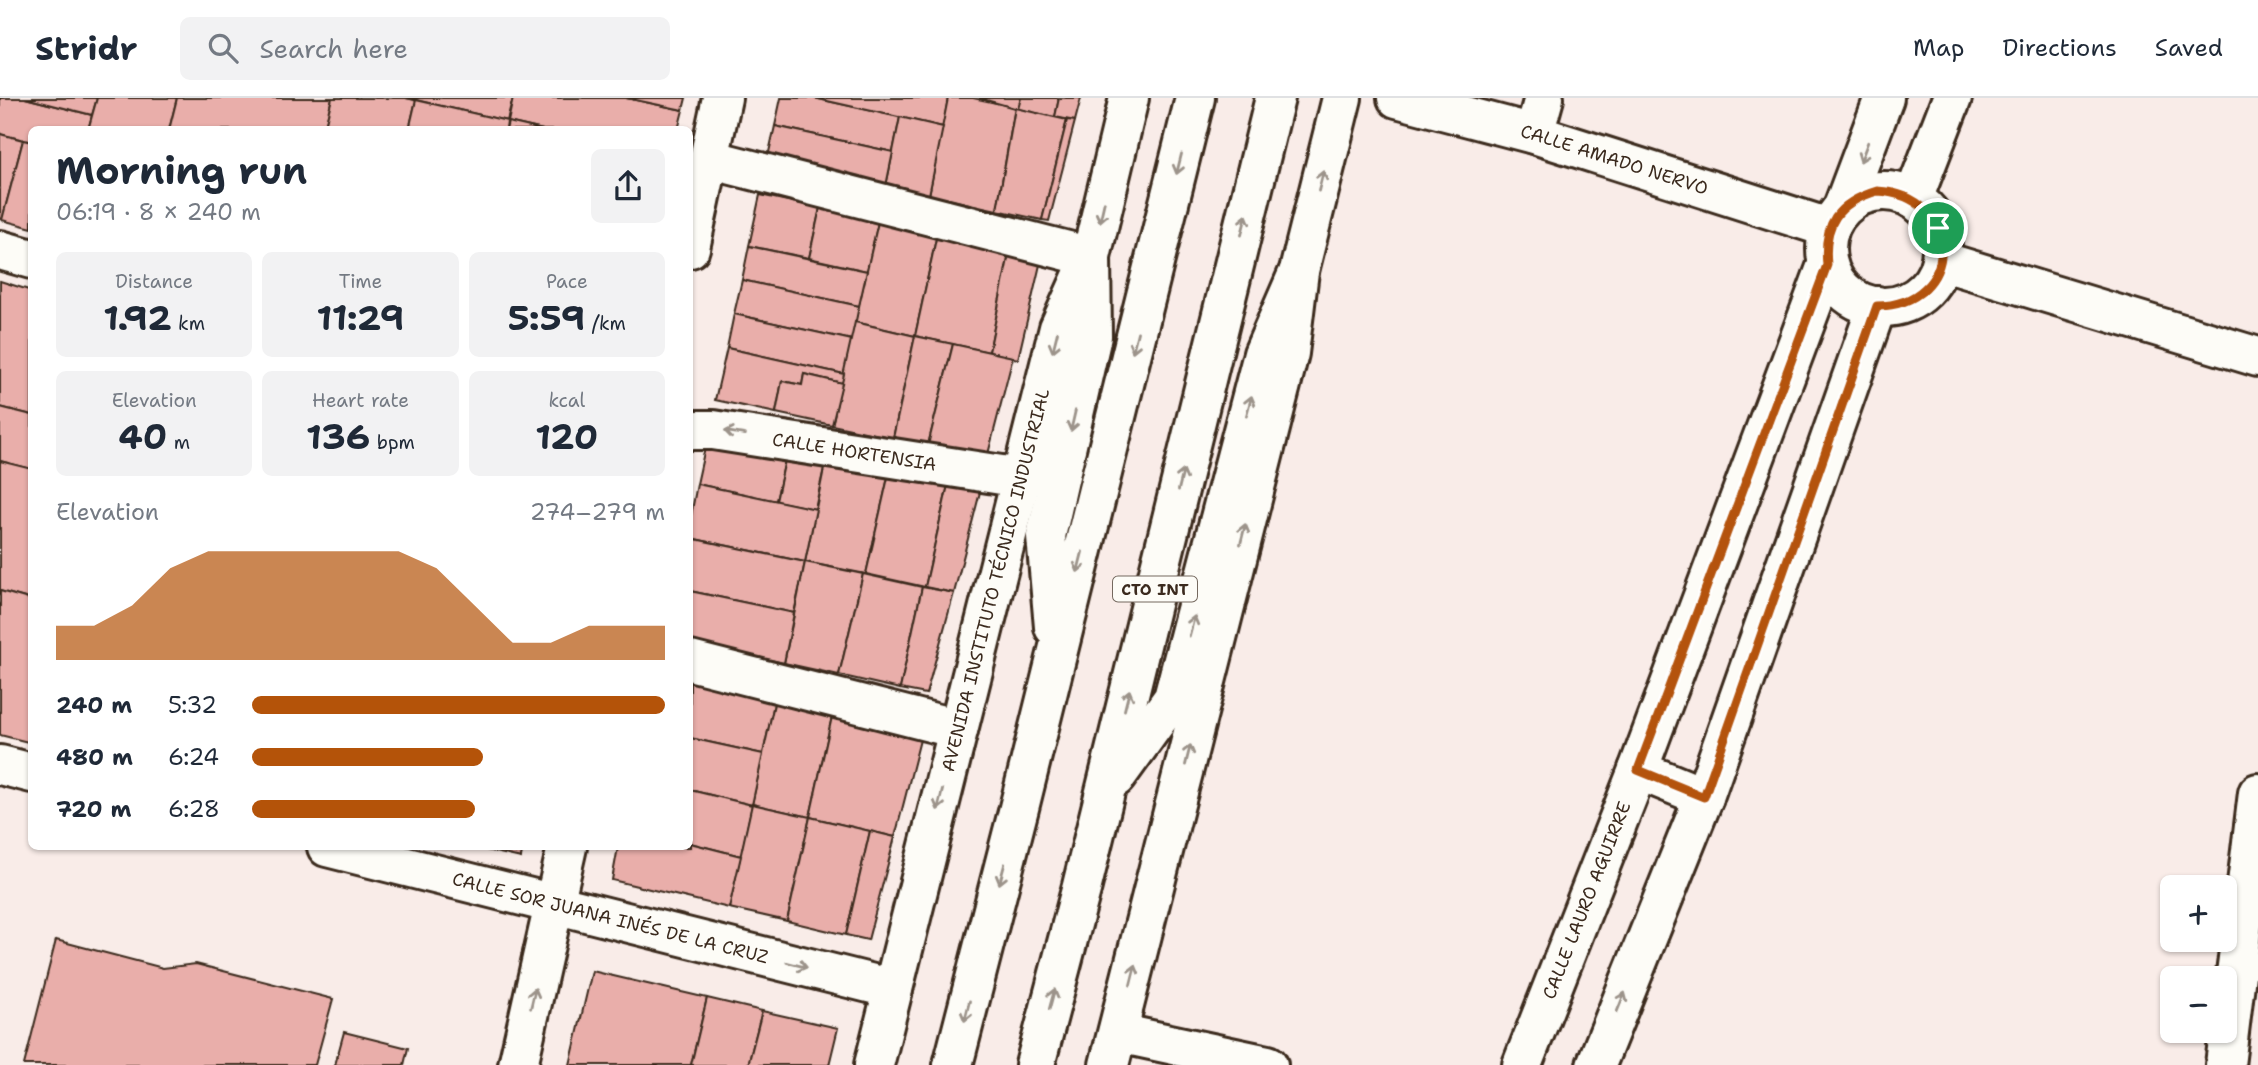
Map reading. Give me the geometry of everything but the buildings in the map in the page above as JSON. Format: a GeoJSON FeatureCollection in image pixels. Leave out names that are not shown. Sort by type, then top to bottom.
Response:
{"type":"FeatureCollection","features":[{"type":"Feature","properties":{"kind":"main road"},"geometry":{"type":"LineString","coordinates":[[693,234],[722,98]]}},
{"type":"Feature","properties":{"kind":"main road","name":"AVENIDA INSTITUTO TÉCNICO INDUSTRIAL"},"geometry":{"type":"LineString","coordinates":[[874,1065],[1059,328],[1091,257],[1129,98]]}},
{"type":"Feature","properties":{"kind":"main road"},"geometry":{"type":"LineString","coordinates":[[953,1065],[1195,98]]}},
{"type":"Feature","properties":{"kind":"main road","name":"CTO INT"},"geometry":{"type":"LineString","coordinates":[[1035,1065],[1105,793],[1275,98]]}},
{"type":"Feature","properties":{"kind":"main road"},"geometry":{"type":"LineString","coordinates":[[1268,1065],[1114,1049],[1289,353],[1299,271],[1342,98]]}},
{"type":"Feature","properties":{"kind":"main road","name":"CALLE AMADO NERVO"},"geometry":{"type":"LineString","coordinates":[[1398,98],[1539,116],[1833,233]]}},
{"type":"Feature","properties":{"kind":"main road","name":"CALLE LAURO AGUIRRE"},"geometry":{"type":"LineString","coordinates":[[1522,1065],[1638,770],[1884,98]]}},
{"type":"Feature","properties":{"kind":"main road"},"geometry":{"type":"LineString","coordinates":[[1913,199],[1952,98]]}},
{"type":"Feature","properties":{"kind":"main road"},"geometry":{"type":"LineString","coordinates":[[709,159],[1091,257],[1092,336],[1046,536],[1057,658]]}},
{"type":"Feature","properties":{"kind":"main road"},"geometry":{"type":"LineString","coordinates":[[1877,191],[1896,192],[1913,199],[1928,211],[1938,228],[1942,244],[1941,261],[1935,277],[1924,291],[1894,306],[1860,302],[1846,293],[1835,280],[1833,233],[1859,197],[1877,191]]}},
{"type":"Feature","properties":{"kind":"main road"},"geometry":{"type":"LineString","coordinates":[[0,250],[28,259]]}},
{"type":"Feature","properties":{"kind":"main road"},"geometry":{"type":"LineString","coordinates":[[1941,261],[2258,357]]}},
{"type":"Feature","properties":{"kind":"main road"},"geometry":{"type":"LineString","coordinates":[[1105,793],[1173,698],[1263,354],[1299,271]]}},
{"type":"Feature","properties":{"kind":"main road"},"geometry":{"type":"LineString","coordinates":[[1596,1065],[1704,797],[1877,306]]}},
{"type":"Feature","properties":{"kind":"main road","name":"CALLE HORTENSIA"},"geometry":{"type":"LineString","coordinates":[[693,430],[713,430],[1021,478]]}},
{"type":"Feature","properties":{"kind":"main road"},"geometry":{"type":"LineString","coordinates":[[693,663],[958,729]]}},
{"type":"Feature","properties":{"kind":"main road"},"geometry":{"type":"LineString","coordinates":[[0,765],[28,772]]}},
{"type":"Feature","properties":{"kind":"main road"},"geometry":{"type":"LineString","coordinates":[[1638,770],[1704,797]]}},
{"type":"Feature","properties":{"kind":"main road"},"geometry":{"type":"LineString","coordinates":[[2225,1065],[2248,953],[2258,793]]}},
{"type":"Feature","properties":{"kind":"main road","name":"CALLE SOR JUANA INÉS DE LA CRUZ"},"geometry":{"type":"LineString","coordinates":[[339,850],[893,989]]}},
{"type":"Feature","properties":{"kind":"main road"},"geometry":{"type":"LineString","coordinates":[[518,1065],[566,850]]}},
{"type":"Feature","properties":{"kind":"route"},"geometry":{"type":"LineString","coordinates":[[1877,191],[1896,192],[1913,199],[1928,211],[1938,228],[1942,244],[1941,261],[1935,277],[1924,291],[1910,300],[1894,306],[1877,306],[1704,797],[1638,770],[1827,265],[1825,246],[1835,217],[1843,207],[1859,197],[1877,191]]}}]}
